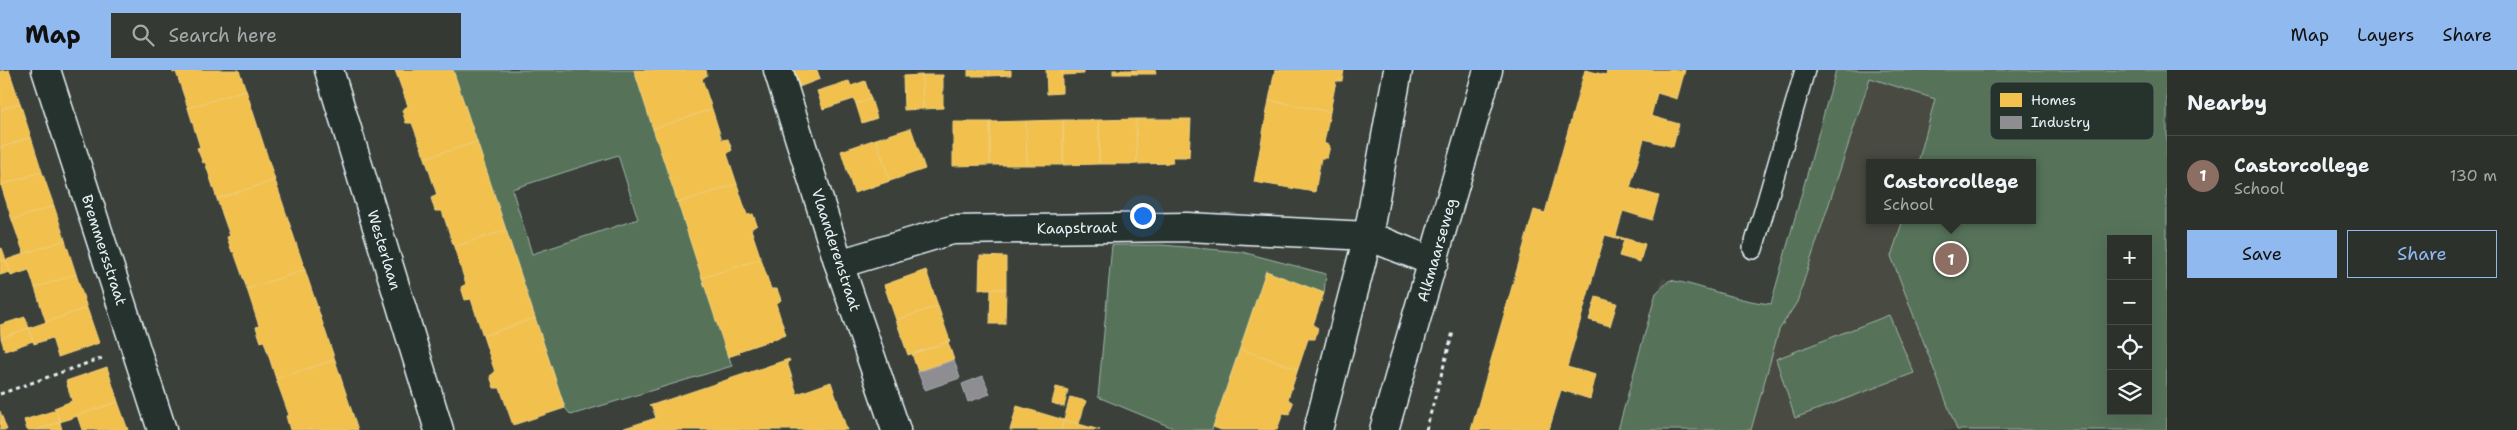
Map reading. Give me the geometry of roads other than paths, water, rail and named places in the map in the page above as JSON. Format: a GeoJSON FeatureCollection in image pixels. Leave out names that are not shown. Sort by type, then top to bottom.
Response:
{"type":"FeatureCollection","features":[{"type":"Feature","properties":{"kind":"street","name":"Bremmersstraat"},"geometry":{"type":"LineString","coordinates":[[46,70],[162,430]]}},
{"type":"Feature","properties":{"kind":"street","name":"Westerlaan"},"geometry":{"type":"LineString","coordinates":[[329,70],[438,430]]}},
{"type":"Feature","properties":{"kind":"street","name":"Vlaanderenstraat"},"geometry":{"type":"LineString","coordinates":[[778,70],[839,264],[896,430]]}},
{"type":"Feature","properties":{"kind":"street"},"geometry":{"type":"LineString","coordinates":[[1318,430],[1368,236],[1398,70]]}},
{"type":"Feature","properties":{"kind":"street","name":"Alkmaarseweg"},"geometry":{"type":"LineString","coordinates":[[1384,430],[1488,70]]}},
{"type":"Feature","properties":{"kind":"street","name":"Kaapstraat"},"geometry":{"type":"LineString","coordinates":[[839,264],[952,230],[1187,227],[1368,236],[1434,262]]}},
{"type":"Feature","properties":{"kind":"lane"},"geometry":{"type":"LineString","coordinates":[[1753,248],[1805,70]]}},
{"type":"Feature","properties":{"kind":"place","name":"Castorcollege"},"geometry":{"type":"Point","coordinates":[1951,259]}}]}
